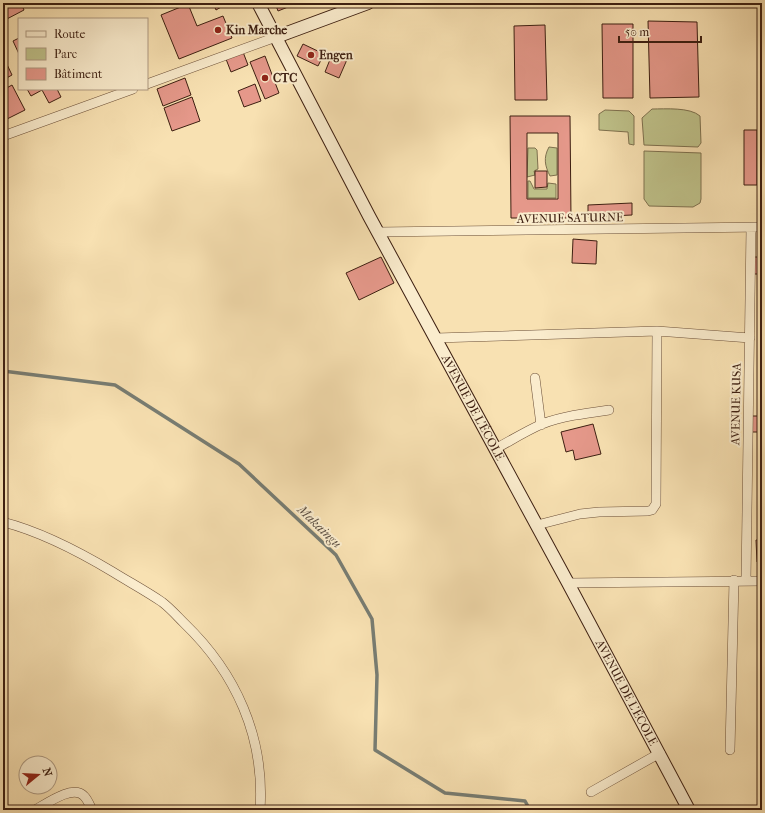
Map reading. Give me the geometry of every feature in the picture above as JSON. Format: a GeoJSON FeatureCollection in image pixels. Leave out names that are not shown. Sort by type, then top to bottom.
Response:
{"type":"FeatureCollection","features":[{"type":"Feature","properties":{"kind":"main road","name":"AVENUE DE L'ÉCOLE"},"geometry":{"type":"LineString","coordinates":[[258,3],[378,232],[660,753],[689,810]]}},
{"type":"Feature","properties":{"kind":"main road"},"geometry":{"type":"LineString","coordinates":[[276,36],[368,3]]}},
{"type":"Feature","properties":{"kind":"street"},"geometry":{"type":"LineString","coordinates":[[148,84],[276,36]]}},
{"type":"Feature","properties":{"kind":"street"},"geometry":{"type":"LineString","coordinates":[[3,136],[130,90]]}},
{"type":"Feature","properties":{"kind":"street","name":"AVENUE SATURNE"},"geometry":{"type":"LineString","coordinates":[[378,232],[762,227]]}},
{"type":"Feature","properties":{"kind":"street","name":"AVENUE KUSA"},"geometry":{"type":"LineString","coordinates":[[746,581],[751,228]]}},
{"type":"Feature","properties":{"kind":"street"},"geometry":{"type":"LineString","coordinates":[[536,525],[580,514],[648,511],[655,507],[657,331]]}},
{"type":"Feature","properties":{"kind":"street"},"geometry":{"type":"LineString","coordinates":[[436,338],[657,331],[750,338]]}},
{"type":"Feature","properties":{"kind":"street"},"geometry":{"type":"LineString","coordinates":[[535,378],[541,425]]}},
{"type":"Feature","properties":{"kind":"street"},"geometry":{"type":"LineString","coordinates":[[495,449],[541,425],[577,415],[609,410]]}},
{"type":"Feature","properties":{"kind":"street"},"geometry":{"type":"LineString","coordinates":[[3,522],[16,525],[54,540],[102,565],[162,603],[191,630],[224,671],[243,704],[251,725],[261,774],[260,810]]}},
{"type":"Feature","properties":{"kind":"street"},"geometry":{"type":"LineString","coordinates":[[730,750],[734,580]]}},
{"type":"Feature","properties":{"kind":"street"},"geometry":{"type":"LineString","coordinates":[[568,583],[734,580],[762,581]]}},
{"type":"Feature","properties":{"kind":"street"},"geometry":{"type":"LineString","coordinates":[[591,792],[660,753]]}},
{"type":"Feature","properties":{"kind":"street"},"geometry":{"type":"LineString","coordinates":[[35,810],[67,793],[75,792],[83,795],[92,810]]}},
{"type":"Feature","properties":{"kind":"green space"},"geometry":{"type":"Polygon","coordinates":[[[652,109],[684,110],[696,113],[700,116],[701,143],[698,147],[644,145],[642,118],[652,109]]]}},
{"type":"Feature","properties":{"kind":"green space"},"geometry":{"type":"Polygon","coordinates":[[[605,110],[629,111],[634,116],[634,145],[629,144],[628,132],[599,130],[599,114],[605,110]]]}},
{"type":"Feature","properties":{"kind":"green space"},"geometry":{"type":"Polygon","coordinates":[[[549,147],[557,148],[557,175],[550,176],[545,162],[549,147]]]}},
{"type":"Feature","properties":{"kind":"green space"},"geometry":{"type":"Polygon","coordinates":[[[528,148],[535,148],[537,150],[538,169],[534,171],[535,175],[527,177],[528,148]]]}},
{"type":"Feature","properties":{"kind":"green space"},"geometry":{"type":"Polygon","coordinates":[[[644,151],[701,153],[700,203],[693,207],[649,206],[644,199],[644,151]]]}},
{"type":"Feature","properties":{"kind":"green space"},"geometry":{"type":"Polygon","coordinates":[[[528,181],[530,181],[534,189],[547,189],[548,183],[556,184],[556,198],[528,198],[528,181]]]}},
{"type":"Feature","properties":{"kind":"building"},"geometry":{"type":"Polygon","coordinates":[[[3,3],[21,3],[24,10],[3,21],[3,3]]]}},
{"type":"Feature","properties":{"kind":"building"},"geometry":{"type":"Polygon","coordinates":[[[213,3],[228,3],[216,10],[213,3]]]}},
{"type":"Feature","properties":{"kind":"building"},"geometry":{"type":"Polygon","coordinates":[[[275,3],[298,3],[278,11],[275,3]]]}},
{"type":"Feature","properties":{"kind":"building"},"geometry":{"type":"Polygon","coordinates":[[[188,4],[197,26],[223,16],[232,38],[179,59],[161,15],[188,4]]]}},
{"type":"Feature","properties":{"kind":"building"},"geometry":{"type":"Polygon","coordinates":[[[648,21],[697,22],[699,97],[650,98],[648,21]]]}},
{"type":"Feature","properties":{"kind":"building"},"geometry":{"type":"Polygon","coordinates":[[[602,24],[633,24],[633,98],[603,98],[602,24]]]}},
{"type":"Feature","properties":{"kind":"building"},"geometry":{"type":"Polygon","coordinates":[[[545,25],[547,100],[515,100],[514,26],[545,25]]]}},
{"type":"Feature","properties":{"kind":"building"},"geometry":{"type":"Polygon","coordinates":[[[18,38],[18,52],[13,41],[18,38]]]}},
{"type":"Feature","properties":{"kind":"building"},"geometry":{"type":"Polygon","coordinates":[[[303,44],[324,54],[318,66],[297,56],[303,44]]]}},
{"type":"Feature","properties":{"kind":"building"},"geometry":{"type":"Polygon","coordinates":[[[243,52],[248,65],[231,72],[226,59],[243,52]]]}},
{"type":"Feature","properties":{"kind":"building"},"geometry":{"type":"Polygon","coordinates":[[[342,52],[349,55],[339,78],[325,72],[331,57],[338,60],[342,52]]]}},
{"type":"Feature","properties":{"kind":"building"},"geometry":{"type":"Polygon","coordinates":[[[3,56],[12,75],[3,80],[3,56]]]}},
{"type":"Feature","properties":{"kind":"building"},"geometry":{"type":"Polygon","coordinates":[[[265,56],[279,93],[265,99],[250,62],[265,56]]]}},
{"type":"Feature","properties":{"kind":"building"},"geometry":{"type":"Polygon","coordinates":[[[185,78],[191,95],[163,106],[157,89],[185,78]]]}},
{"type":"Feature","properties":{"kind":"building"},"geometry":{"type":"Polygon","coordinates":[[[255,84],[261,101],[244,107],[238,91],[255,84]]]}},
{"type":"Feature","properties":{"kind":"building"},"geometry":{"type":"Polygon","coordinates":[[[12,85],[25,110],[5,120],[3,117],[3,90],[12,85]]]}},
{"type":"Feature","properties":{"kind":"building"},"geometry":{"type":"Polygon","coordinates":[[[28,90],[42,90],[31,96],[28,90]]]}},
{"type":"Feature","properties":{"kind":"building"},"geometry":{"type":"Polygon","coordinates":[[[42,90],[58,90],[61,97],[49,103],[42,90]]]}},
{"type":"Feature","properties":{"kind":"building"},"geometry":{"type":"Polygon","coordinates":[[[192,97],[200,121],[172,131],[164,108],[192,97]]]}},
{"type":"Feature","properties":{"kind":"building"},"geometry":{"type":"Polygon","coordinates":[[[510,116],[570,116],[571,218],[511,218],[510,116]],[[527,133],[527,199],[558,199],[558,133],[527,133]]]}},
{"type":"Feature","properties":{"kind":"building"},"geometry":{"type":"Polygon","coordinates":[[[744,130],[757,130],[757,185],[744,185],[744,130]]]}},
{"type":"Feature","properties":{"kind":"building"},"geometry":{"type":"Polygon","coordinates":[[[535,171],[547,171],[547,187],[535,188],[535,171]]]}},
{"type":"Feature","properties":{"kind":"building"},"geometry":{"type":"Polygon","coordinates":[[[632,203],[632,215],[588,217],[588,205],[632,203]]]}},
{"type":"Feature","properties":{"kind":"building"},"geometry":{"type":"Polygon","coordinates":[[[573,239],[597,241],[596,264],[572,263],[573,239]]]}},
{"type":"Feature","properties":{"kind":"building"},"geometry":{"type":"Polygon","coordinates":[[[381,257],[394,283],[359,300],[346,273],[381,257]]]}},
{"type":"Feature","properties":{"kind":"building"},"geometry":{"type":"Polygon","coordinates":[[[753,257],[762,257],[762,274],[754,274],[753,257]]]}},
{"type":"Feature","properties":{"kind":"building"},"geometry":{"type":"Polygon","coordinates":[[[751,416],[762,416],[762,432],[752,432],[751,416]]]}},
{"type":"Feature","properties":{"kind":"building"},"geometry":{"type":"Polygon","coordinates":[[[593,424],[601,454],[575,460],[573,450],[566,452],[561,432],[593,424]]]}},
{"type":"Feature","properties":{"kind":"building"},"geometry":{"type":"Polygon","coordinates":[[[759,500],[762,500],[762,518],[758,517],[759,500]]]}},
{"type":"Feature","properties":{"kind":"building"},"geometry":{"type":"Polygon","coordinates":[[[756,540],[762,540],[762,562],[757,562],[756,540]]]}},
{"type":"Feature","properties":{"kind":"waterway","name":"Makaingu"},"geometry":{"type":"LineString","coordinates":[[3,371],[115,385],[239,464],[336,555],[372,619],[377,675],[375,750],[445,793],[525,801],[530,810]]}},
{"type":"Feature","properties":{"kind":"place","name":"Kin Marche"},"geometry":{"type":"Point","coordinates":[218,30]}},
{"type":"Feature","properties":{"kind":"place","name":"Engen"},"geometry":{"type":"Point","coordinates":[311,55]}},
{"type":"Feature","properties":{"kind":"place","name":"CTC"},"geometry":{"type":"Point","coordinates":[265,78]}}]}
